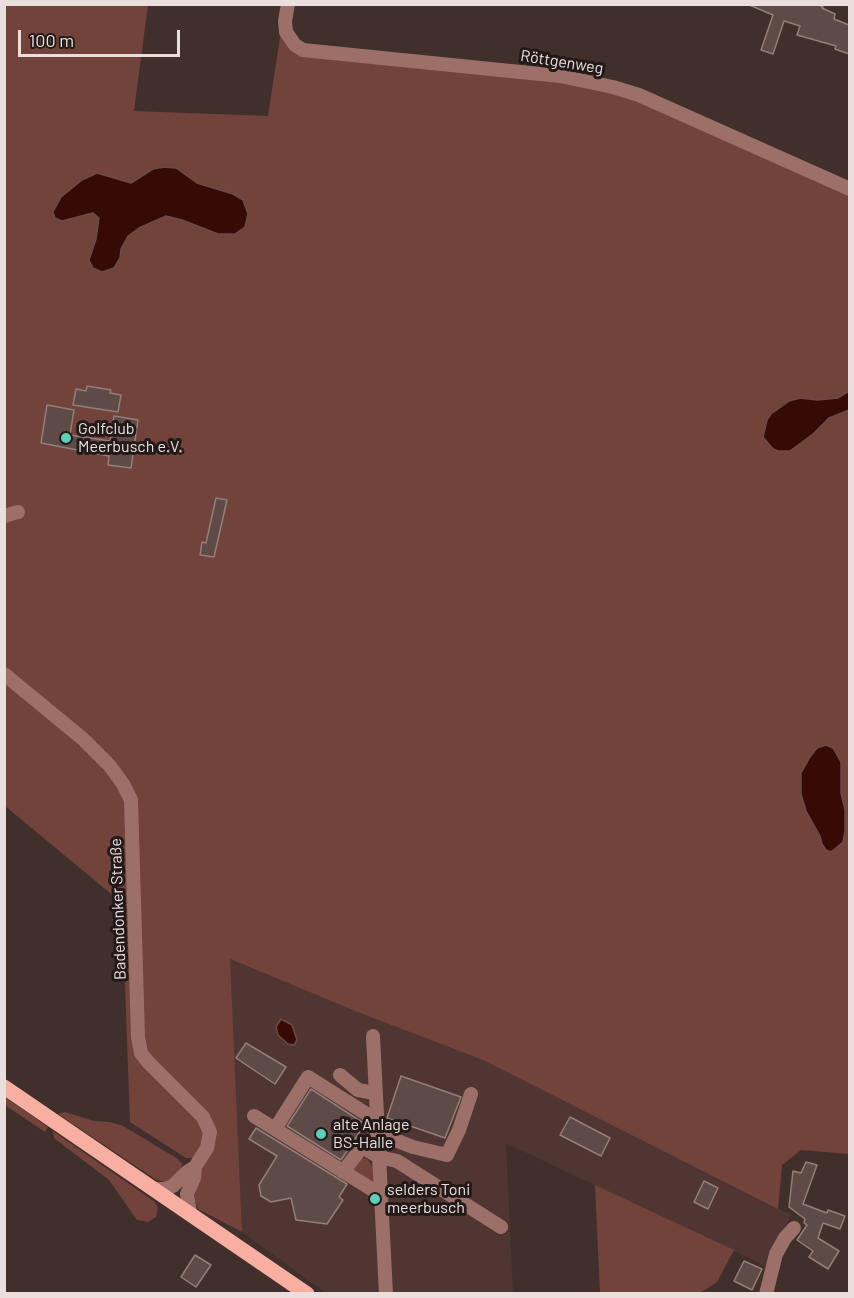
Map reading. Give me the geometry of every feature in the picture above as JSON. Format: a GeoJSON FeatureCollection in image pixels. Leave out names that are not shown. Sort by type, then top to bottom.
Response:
{"type":"FeatureCollection","features":[{"type":"Feature","properties":{"kind":"main road"},"geometry":{"type":"LineString","coordinates":[[4,1087],[307,1293]]}},
{"type":"Feature","properties":{"kind":"street","name":"Röttgenweg"},"geometry":{"type":"LineString","coordinates":[[288,4],[286,32],[295,45],[303,50],[560,76],[613,87],[639,95],[849,189]]}},
{"type":"Feature","properties":{"kind":"street"},"geometry":{"type":"LineString","coordinates":[[4,516],[18,512]]}},
{"type":"Feature","properties":{"kind":"street","name":"Badendonker Straße"},"geometry":{"type":"LineString","coordinates":[[4,674],[83,739],[110,766],[123,784],[130,800],[141,1053],[196,1111],[207,1125],[210,1140],[195,1167],[173,1186],[153,1189]]}},
{"type":"Feature","properties":{"kind":"street"},"geometry":{"type":"LineString","coordinates":[[373,1036],[385,1289]]}},
{"type":"Feature","properties":{"kind":"street"},"geometry":{"type":"LineString","coordinates":[[340,1076],[358,1090],[375,1093]]}},
{"type":"Feature","properties":{"kind":"street"},"geometry":{"type":"LineString","coordinates":[[275,1129],[308,1077],[324,1084],[377,1126],[413,1147],[447,1155],[459,1130],[471,1094]]}},
{"type":"Feature","properties":{"kind":"street"},"geometry":{"type":"LineString","coordinates":[[254,1116],[381,1195]]}},
{"type":"Feature","properties":{"kind":"street"},"geometry":{"type":"LineString","coordinates":[[343,1172],[362,1147],[379,1157],[397,1161],[501,1227]]}},
{"type":"Feature","properties":{"kind":"street","name":"Badendonker Straße"},"geometry":{"type":"LineString","coordinates":[[190,1213],[187,1194],[194,1178],[195,1167]]}},
{"type":"Feature","properties":{"kind":"street"},"geometry":{"type":"LineString","coordinates":[[766,1293],[776,1254],[794,1228]]}},
{"type":"Feature","properties":{"kind":"shaded area","name":"Golfclub Meerbusch e.V."},"geometry":{"type":"Polygon","coordinates":[[[5,5],[148,5],[134,111],[268,116],[282,24],[289,44],[305,55],[559,78],[639,97],[849,193],[849,1154],[801,1150],[782,1165],[778,1209],[483,1060],[360,1013],[230,959],[242,1232],[198,1209],[195,1201],[199,1175],[211,1151],[215,1131],[207,1115],[151,1059],[145,1050],[142,1037],[140,917],[133,913],[137,1054],[145,1065],[200,1120],[205,1130],[203,1146],[193,1158],[186,1158],[130,1122],[122,903],[5,806],[5,5]]]}},
{"type":"Feature","properties":{"kind":"shaded area"},"geometry":{"type":"Polygon","coordinates":[[[176,168],[197,183],[233,194],[243,200],[248,214],[245,227],[235,234],[218,234],[166,216],[139,228],[128,236],[114,268],[102,272],[93,268],[89,260],[96,239],[99,218],[93,213],[62,221],[55,218],[53,212],[61,197],[82,180],[97,173],[131,183],[153,169],[176,168]]]}},
{"type":"Feature","properties":{"kind":"shaded area"},"geometry":{"type":"Polygon","coordinates":[[[849,391],[849,410],[829,418],[813,434],[790,451],[773,449],[763,437],[767,420],[771,414],[789,401],[800,398],[817,400],[838,398],[849,391]]]}},
{"type":"Feature","properties":{"kind":"shaded area"},"geometry":{"type":"Polygon","coordinates":[[[826,745],[833,748],[841,762],[841,793],[845,810],[843,842],[831,852],[826,850],[822,844],[806,811],[801,794],[801,773],[817,748],[826,745]]]}},
{"type":"Feature","properties":{"kind":"shaded area"},"geometry":{"type":"Polygon","coordinates":[[[229,959],[483,1060],[791,1215],[765,1266],[506,1143],[513,1293],[326,1293],[242,1232],[229,959]]]}},
{"type":"Feature","properties":{"kind":"shaded area"},"geometry":{"type":"Polygon","coordinates":[[[281,1019],[292,1025],[297,1040],[294,1045],[288,1044],[278,1035],[276,1027],[281,1019]]]}},
{"type":"Feature","properties":{"kind":"shaded area"},"geometry":{"type":"Polygon","coordinates":[[[5,1097],[48,1127],[45,1132],[5,1105],[5,1097]]]}},
{"type":"Feature","properties":{"kind":"shaded area"},"geometry":{"type":"Polygon","coordinates":[[[65,1112],[94,1121],[123,1126],[178,1159],[182,1164],[181,1169],[171,1181],[164,1182],[155,1179],[58,1114],[65,1112]]]}},
{"type":"Feature","properties":{"kind":"shaded area"},"geometry":{"type":"Polygon","coordinates":[[[53,1131],[155,1202],[158,1208],[156,1217],[148,1222],[137,1220],[109,1180],[54,1138],[53,1131]]]}},
{"type":"Feature","properties":{"kind":"shaded area"},"geometry":{"type":"Polygon","coordinates":[[[359,1157],[367,1159],[375,1171],[376,1186],[348,1168],[359,1157]]]}},
{"type":"Feature","properties":{"kind":"shaded area"},"geometry":{"type":"Polygon","coordinates":[[[595,1185],[734,1250],[717,1282],[700,1293],[600,1293],[595,1185]]]}},
{"type":"Feature","properties":{"kind":"building"},"geometry":{"type":"Polygon","coordinates":[[[747,4],[817,4],[835,14],[834,19],[849,25],[849,54],[835,49],[836,46],[797,35],[800,26],[784,21],[773,54],[761,50],[773,15],[747,4]]]}},
{"type":"Feature","properties":{"kind":"building"},"geometry":{"type":"Polygon","coordinates":[[[87,386],[111,390],[110,393],[121,395],[118,412],[73,405],[76,389],[86,391],[87,386]]]}},
{"type":"Feature","properties":{"kind":"building","name":"Golfclub Meerbusch e.V."},"geometry":{"type":"Polygon","coordinates":[[[47,405],[74,410],[70,435],[110,441],[114,416],[138,420],[131,468],[108,465],[109,456],[41,443],[47,405]]]}},
{"type":"Feature","properties":{"kind":"building"},"geometry":{"type":"Polygon","coordinates":[[[216,498],[227,500],[214,557],[200,555],[202,542],[206,543],[216,498]]]}},
{"type":"Feature","properties":{"kind":"building"},"geometry":{"type":"Polygon","coordinates":[[[246,1043],[286,1067],[275,1084],[236,1058],[246,1043]]]}},
{"type":"Feature","properties":{"kind":"building"},"geometry":{"type":"Polygon","coordinates":[[[401,1076],[461,1097],[445,1138],[387,1118],[401,1076]]]}},
{"type":"Feature","properties":{"kind":"building"},"geometry":{"type":"Polygon","coordinates":[[[311,1089],[365,1124],[341,1160],[287,1126],[311,1089]]]}},
{"type":"Feature","properties":{"kind":"building"},"geometry":{"type":"Polygon","coordinates":[[[570,1117],[610,1138],[601,1156],[560,1135],[570,1117]]]}},
{"type":"Feature","properties":{"kind":"building"},"geometry":{"type":"Polygon","coordinates":[[[256,1128],[347,1184],[339,1197],[343,1200],[327,1224],[296,1220],[291,1198],[271,1202],[261,1196],[259,1185],[277,1156],[249,1139],[256,1128]]]}},
{"type":"Feature","properties":{"kind":"building"},"geometry":{"type":"Polygon","coordinates":[[[806,1162],[817,1165],[803,1204],[827,1213],[828,1210],[845,1216],[840,1229],[823,1223],[818,1238],[839,1251],[828,1269],[809,1257],[813,1251],[797,1240],[807,1225],[804,1223],[805,1219],[789,1207],[793,1171],[801,1173],[806,1162]]]}},
{"type":"Feature","properties":{"kind":"building"},"geometry":{"type":"Polygon","coordinates":[[[704,1181],[718,1188],[708,1209],[694,1202],[704,1181]]]}},
{"type":"Feature","properties":{"kind":"building"},"geometry":{"type":"Polygon","coordinates":[[[195,1255],[211,1265],[196,1287],[181,1277],[195,1255]]]}},
{"type":"Feature","properties":{"kind":"building"},"geometry":{"type":"Polygon","coordinates":[[[744,1261],[762,1269],[752,1290],[734,1281],[744,1261]]]}},
{"type":"Feature","properties":{"kind":"place","name":"Golfclub Meerbusch e.V."},"geometry":{"type":"Point","coordinates":[66,438]}},
{"type":"Feature","properties":{"kind":"place","name":"alte Anlage BS-Halle"},"geometry":{"type":"Point","coordinates":[321,1134]}},
{"type":"Feature","properties":{"kind":"place","name":"selders Toni meerbusch"},"geometry":{"type":"Point","coordinates":[375,1199]}}]}
